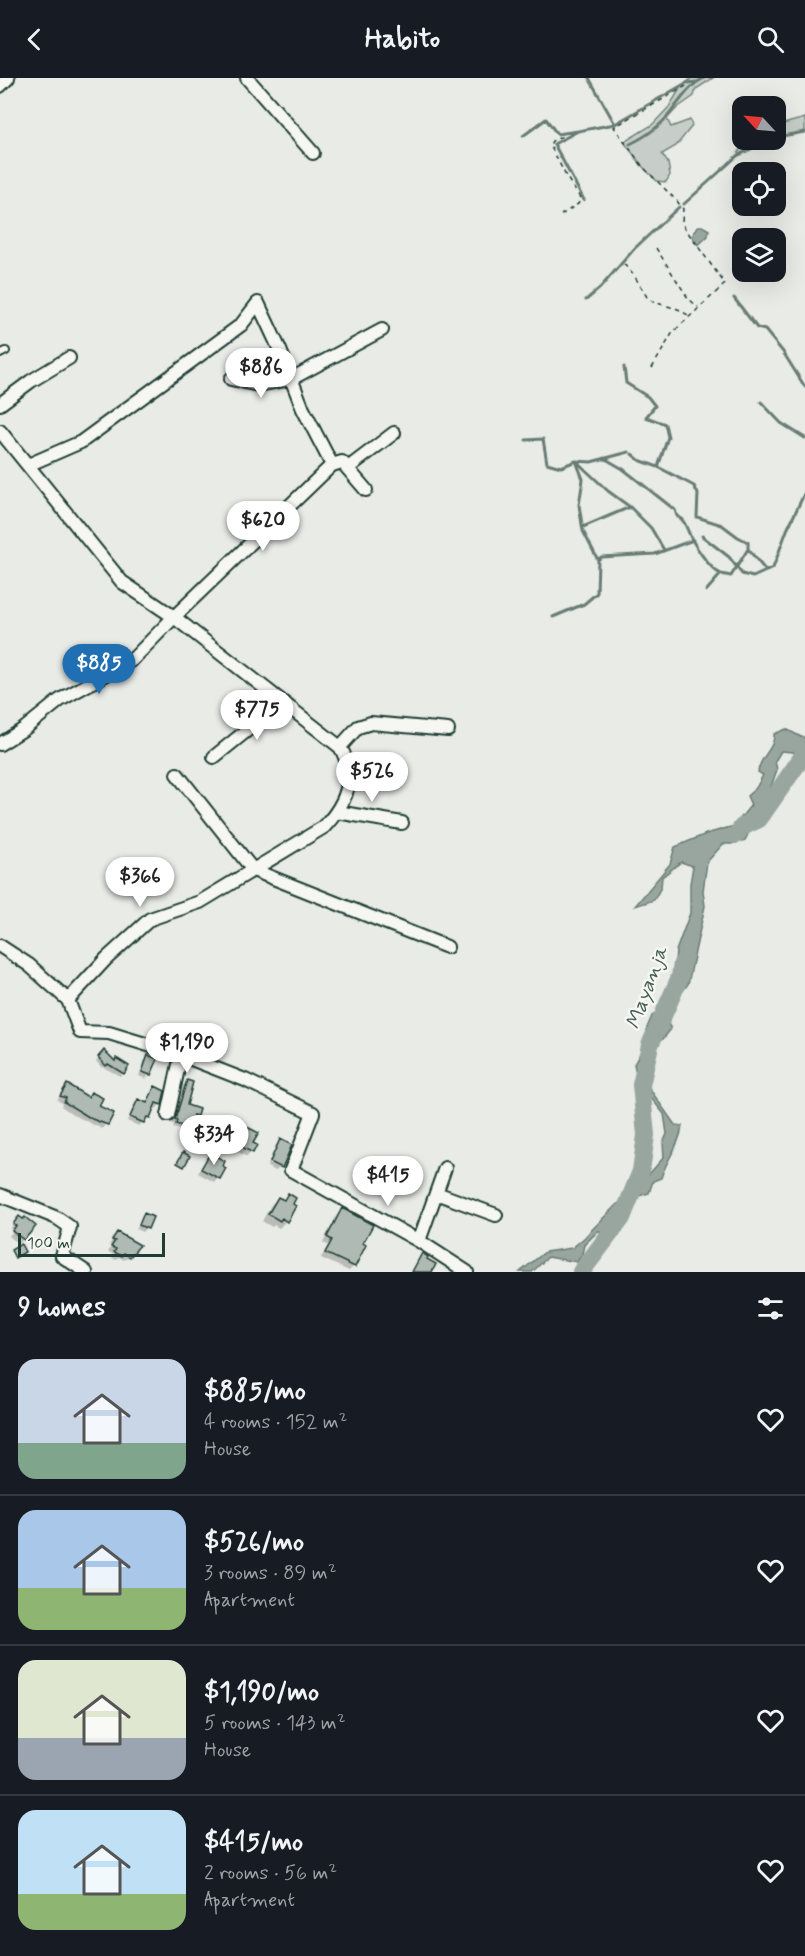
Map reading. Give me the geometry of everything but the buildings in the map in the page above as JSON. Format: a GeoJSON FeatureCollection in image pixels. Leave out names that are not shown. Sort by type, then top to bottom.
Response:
{"type":"FeatureCollection","features":[{"type":"Feature","properties":{"kind":"street"},"geometry":{"type":"LineString","coordinates":[[0,86],[8,78]]}},
{"type":"Feature","properties":{"kind":"street"},"geometry":{"type":"LineString","coordinates":[[247,78],[313,153]]}},
{"type":"Feature","properties":{"kind":"street"},"geometry":{"type":"LineString","coordinates":[[28,465],[81,442],[241,325],[258,303],[303,409],[332,465]]}},
{"type":"Feature","properties":{"kind":"street"},"geometry":{"type":"LineString","coordinates":[[231,379],[258,385],[291,380],[382,330]]}},
{"type":"Feature","properties":{"kind":"street"},"geometry":{"type":"LineString","coordinates":[[0,404],[31,381],[69,358]]}},
{"type":"Feature","properties":{"kind":"street"},"geometry":{"type":"LineString","coordinates":[[0,431],[122,582],[174,617],[339,747],[343,753],[350,782],[337,812],[324,827],[200,902],[150,919],[106,959],[68,1000]]}},
{"type":"Feature","properties":{"kind":"street"},"geometry":{"type":"LineString","coordinates":[[348,468],[394,433]]}},
{"type":"Feature","properties":{"kind":"street"},"geometry":{"type":"LineString","coordinates":[[0,744],[24,729],[60,700],[132,660],[332,465],[342,462],[366,490]]}},
{"type":"Feature","properties":{"kind":"street"},"geometry":{"type":"LineString","coordinates":[[214,757],[282,703]]}},
{"type":"Feature","properties":{"kind":"street"},"geometry":{"type":"LineString","coordinates":[[339,747],[358,727],[371,723],[448,730]]}},
{"type":"Feature","properties":{"kind":"street"},"geometry":{"type":"LineString","coordinates":[[177,774],[253,870],[447,947]]}},
{"type":"Feature","properties":{"kind":"street"},"geometry":{"type":"LineString","coordinates":[[337,812],[402,823]]}},
{"type":"Feature","properties":{"kind":"street"},"geometry":{"type":"LineString","coordinates":[[0,946],[29,965],[68,1000],[80,1032],[109,1033],[181,1055],[245,1080],[313,1113],[291,1170],[419,1241],[467,1272]]}},
{"type":"Feature","properties":{"kind":"street"},"geometry":{"type":"LineString","coordinates":[[168,1115],[181,1055]]}},
{"type":"Feature","properties":{"kind":"street"},"geometry":{"type":"LineString","coordinates":[[419,1241],[445,1168]]}},
{"type":"Feature","properties":{"kind":"street"},"geometry":{"type":"LineString","coordinates":[[436,1193],[496,1215]]}},
{"type":"Feature","properties":{"kind":"street"},"geometry":{"type":"LineString","coordinates":[[0,1195],[57,1218],[70,1227],[62,1256],[86,1272]]}},
{"type":"Feature","properties":{"kind":"path"},"geometry":{"type":"LineString","coordinates":[[652,368],[673,332],[725,284],[684,226],[683,209],[644,167],[614,127],[686,86]]}},
{"type":"Feature","properties":{"kind":"path"},"geometry":{"type":"LineString","coordinates":[[561,215],[578,204],[581,199],[550,145],[552,141],[563,136]]}},
{"type":"Feature","properties":{"kind":"path"},"geometry":{"type":"LineString","coordinates":[[656,248],[688,298],[698,307]]}},
{"type":"Feature","properties":{"kind":"path"},"geometry":{"type":"LineString","coordinates":[[624,264],[653,302],[678,309],[690,316]]}},
{"type":"Feature","properties":{"kind":"shaded area"},"geometry":{"type":"Polygon","coordinates":[[[692,78],[713,78],[696,89],[694,96],[677,108],[667,119],[671,127],[690,120],[692,126],[676,146],[662,154],[668,163],[670,175],[666,182],[657,181],[624,142],[652,125],[669,107],[681,87],[692,78]]]}},
{"type":"Feature","properties":{"kind":"shaded area"},"geometry":{"type":"Polygon","coordinates":[[[805,118],[805,132],[786,135],[786,123],[805,118]]]}},
{"type":"Feature","properties":{"kind":"shaded area"},"geometry":{"type":"Polygon","coordinates":[[[740,150],[749,150],[737,156],[740,150]]]}},
{"type":"Feature","properties":{"kind":"shaded area"},"geometry":{"type":"Polygon","coordinates":[[[698,226],[709,230],[708,236],[698,245],[692,236],[698,226]]]}},
{"type":"Feature","properties":{"kind":"shaded area"},"geometry":{"type":"Polygon","coordinates":[[[786,729],[805,737],[805,759],[793,752],[781,751],[775,761],[777,770],[767,797],[745,840],[723,844],[707,862],[703,891],[705,906],[688,984],[664,1016],[671,1029],[663,1039],[657,1041],[642,1066],[647,1085],[675,1125],[682,1126],[679,1140],[661,1178],[653,1181],[649,1193],[639,1196],[609,1231],[598,1231],[584,1245],[577,1262],[548,1257],[532,1272],[520,1272],[545,1252],[572,1248],[616,1205],[630,1196],[664,1157],[663,1143],[667,1134],[664,1114],[638,1082],[634,1064],[647,1041],[647,1028],[652,1016],[671,1003],[677,992],[674,971],[676,951],[690,913],[690,884],[693,866],[681,862],[662,877],[661,887],[654,900],[635,906],[670,864],[675,847],[706,834],[734,826],[751,805],[747,796],[756,788],[763,775],[758,772],[759,767],[772,744],[774,734],[786,729]]]}},
{"type":"Feature","properties":{"kind":"waterway"},"geometry":{"type":"LineString","coordinates":[[589,78],[615,124]]}},
{"type":"Feature","properties":{"kind":"waterway"},"geometry":{"type":"LineString","coordinates":[[630,144],[660,124],[691,88],[704,78]]}},
{"type":"Feature","properties":{"kind":"waterway"},"geometry":{"type":"LineString","coordinates":[[584,200],[554,144],[578,131],[615,124],[686,83],[697,82]]}},
{"type":"Feature","properties":{"kind":"waterway"},"geometry":{"type":"LineString","coordinates":[[523,136],[546,119],[557,134],[578,131]]}},
{"type":"Feature","properties":{"kind":"waterway"},"geometry":{"type":"LineString","coordinates":[[786,135],[805,132]]}},
{"type":"Feature","properties":{"kind":"waterway"},"geometry":{"type":"LineString","coordinates":[[684,204],[737,156],[749,150]]}},
{"type":"Feature","properties":{"kind":"waterway"},"geometry":{"type":"LineString","coordinates":[[586,300],[600,288],[635,248],[679,207]]}},
{"type":"Feature","properties":{"kind":"waterway"},"geometry":{"type":"LineString","coordinates":[[734,298],[757,328],[765,330],[783,352],[805,387]]}},
{"type":"Feature","properties":{"kind":"waterway"},"geometry":{"type":"LineString","coordinates":[[624,367],[626,383],[648,397],[655,406],[646,417],[665,424],[668,437],[658,467],[694,486],[698,494],[697,517],[722,525],[748,542],[748,549],[766,571],[773,568],[787,530],[805,492]]}},
{"type":"Feature","properties":{"kind":"waterway"},"geometry":{"type":"LineString","coordinates":[[761,402],[781,423],[805,438]]}},
{"type":"Feature","properties":{"kind":"waterway"},"geometry":{"type":"LineString","coordinates":[[526,440],[543,439],[547,463],[561,467],[576,461],[591,462],[629,452]]}},
{"type":"Feature","properties":{"kind":"waterway"},"geometry":{"type":"LineString","coordinates":[[632,454],[639,460],[658,467]]}},
{"type":"Feature","properties":{"kind":"waterway"},"geometry":{"type":"LineString","coordinates":[[604,458],[623,469],[675,510],[702,555],[721,574]]}},
{"type":"Feature","properties":{"kind":"waterway"},"geometry":{"type":"LineString","coordinates":[[598,560],[583,531],[579,505],[583,479],[576,461],[651,528],[664,550]]}},
{"type":"Feature","properties":{"kind":"waterway"},"geometry":{"type":"LineString","coordinates":[[583,527],[630,507]]}},
{"type":"Feature","properties":{"kind":"waterway"},"geometry":{"type":"LineString","coordinates":[[702,536],[729,557],[742,574],[753,577],[766,571]]}},
{"type":"Feature","properties":{"kind":"waterway"},"geometry":{"type":"LineString","coordinates":[[553,617],[584,604],[597,593],[598,560],[601,557],[655,554],[693,540]]}},
{"type":"Feature","properties":{"kind":"waterway"},"geometry":{"type":"LineString","coordinates":[[706,591],[721,574],[731,576],[748,549]]}},
{"type":"Feature","properties":{"kind":"waterway","name":"Mayanja"},"geometry":{"type":"LineString","coordinates":[[735,835],[742,827],[759,819],[805,753]]}},
{"type":"Feature","properties":{"kind":"waterway","name":"Mayanja"},"geometry":{"type":"LineString","coordinates":[[581,1272],[622,1218],[641,1171],[646,1135],[641,1085],[650,1045],[680,977],[682,963]]}}]}
